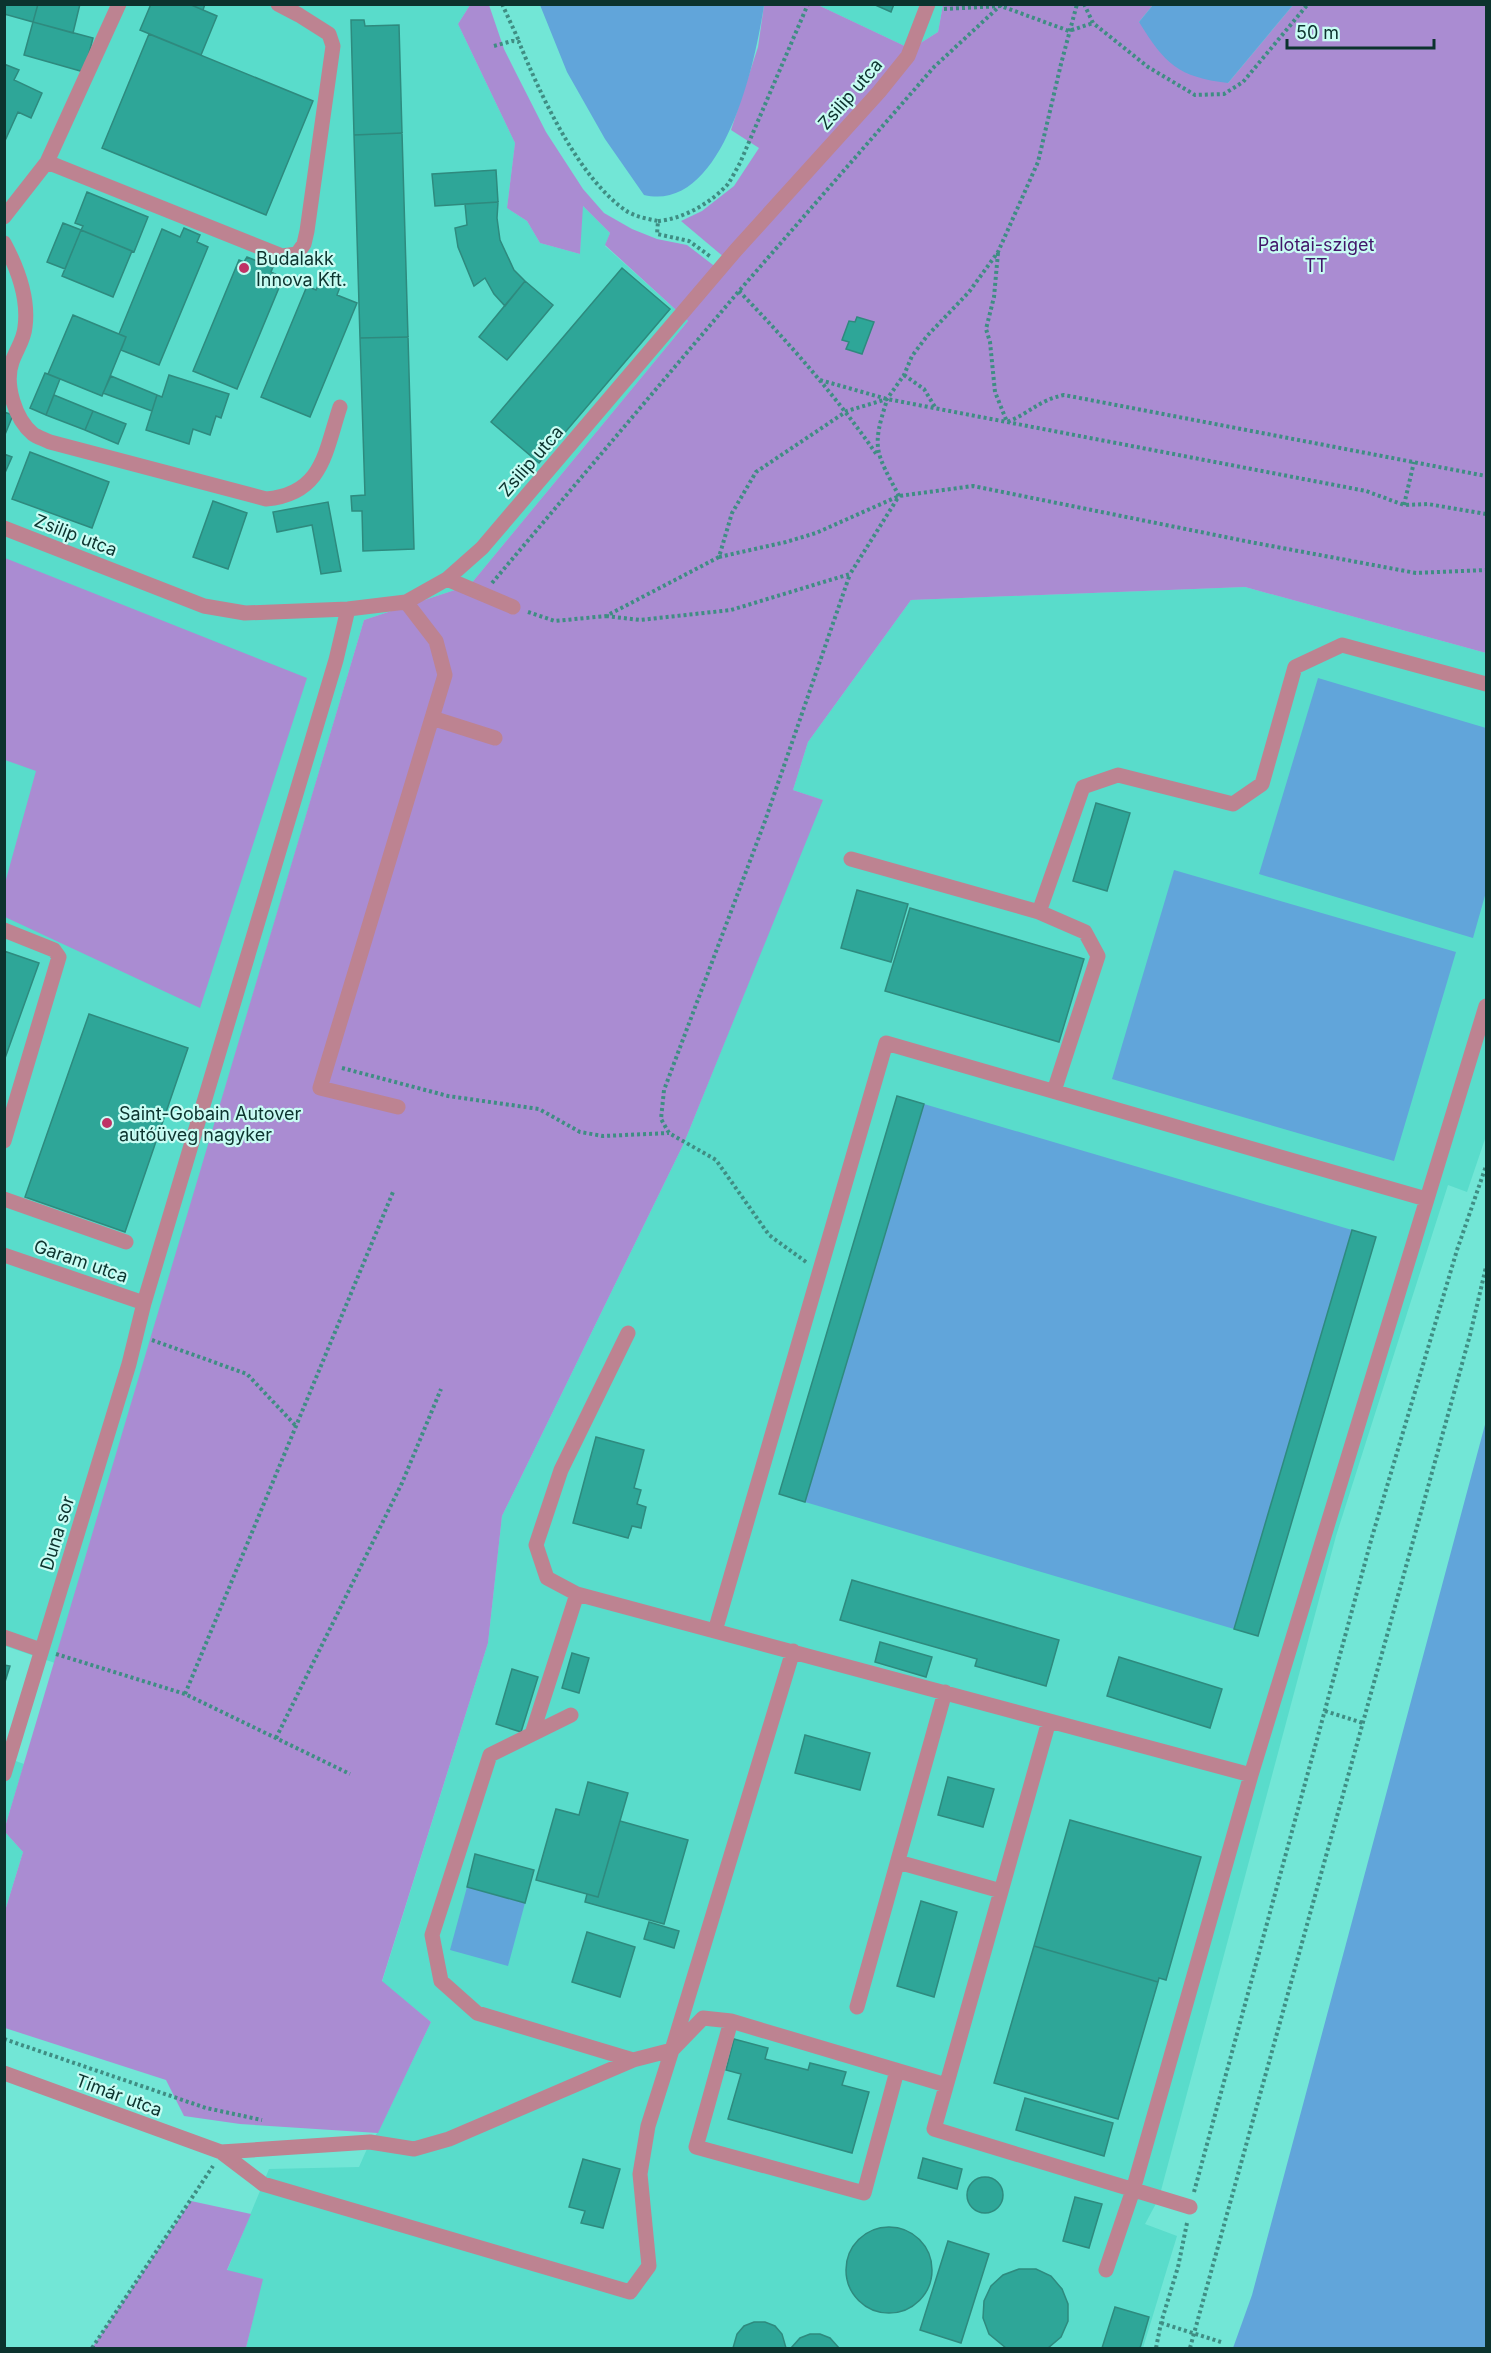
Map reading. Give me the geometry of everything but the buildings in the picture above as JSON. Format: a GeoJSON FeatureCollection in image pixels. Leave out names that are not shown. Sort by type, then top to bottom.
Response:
{"type":"FeatureCollection","features":[{"type":"Feature","properties":{"kind":"street"},"geometry":{"type":"LineString","coordinates":[[4,217],[47,162],[119,4]]}},
{"type":"Feature","properties":{"kind":"street"},"geometry":{"type":"LineString","coordinates":[[47,162],[282,256],[297,254],[304,244],[308,231],[333,46],[328,34],[278,4]]}},
{"type":"Feature","properties":{"kind":"street","name":"Zsilip utca"},"geometry":{"type":"LineString","coordinates":[[4,528],[204,606],[245,613],[348,609],[406,602],[447,579],[482,548],[723,266],[908,56],[928,8]]}},
{"type":"Feature","properties":{"kind":"street"},"geometry":{"type":"LineString","coordinates":[[4,243],[21,280],[25,304],[25,328],[11,363],[8,381],[14,403],[24,423],[34,435],[266,499],[284,497],[309,482],[318,470],[340,407]]}},
{"type":"Feature","properties":{"kind":"street"},"geometry":{"type":"LineString","coordinates":[[447,579],[513,607]]}},
{"type":"Feature","properties":{"kind":"street"},"geometry":{"type":"LineString","coordinates":[[398,1107],[320,1088],[445,675],[436,641],[406,602]]}},
{"type":"Feature","properties":{"kind":"street","name":"Duna sor"},"geometry":{"type":"LineString","coordinates":[[4,1774],[138,1335],[144,1304],[336,660],[348,609]]}},
{"type":"Feature","properties":{"kind":"street"},"geometry":{"type":"LineString","coordinates":[[1040,912],[1083,787],[1118,775],[1233,804],[1262,784],[1295,667],[1342,645],[1486,684]]}},
{"type":"Feature","properties":{"kind":"street"},"geometry":{"type":"LineString","coordinates":[[432,718],[495,738]]}},
{"type":"Feature","properties":{"kind":"street"},"geometry":{"type":"LineString","coordinates":[[851,859],[1040,912],[1085,932],[1098,956],[1054,1091]]}},
{"type":"Feature","properties":{"kind":"street"},"geometry":{"type":"LineString","coordinates":[[4,930],[54,950],[59,957],[4,1141]]}},
{"type":"Feature","properties":{"kind":"street"},"geometry":{"type":"LineString","coordinates":[[1106,2270],[1133,2190],[1251,1775],[1486,1006]]}},
{"type":"Feature","properties":{"kind":"street"},"geometry":{"type":"LineString","coordinates":[[715,1631],[886,1043],[1426,1199]]}},
{"type":"Feature","properties":{"kind":"street"},"geometry":{"type":"LineString","coordinates":[[4,1199],[126,1242]]}},
{"type":"Feature","properties":{"kind":"street","name":"Garam utca"},"geometry":{"type":"LineString","coordinates":[[4,1255],[144,1304]]}},
{"type":"Feature","properties":{"kind":"street"},"geometry":{"type":"LineString","coordinates":[[627,1333],[561,1470],[536,1545],[547,1578],[577,1594],[1251,1775]]}},
{"type":"Feature","properties":{"kind":"street"},"geometry":{"type":"LineString","coordinates":[[532,1734],[577,1594]]}},
{"type":"Feature","properties":{"kind":"street"},"geometry":{"type":"LineString","coordinates":[[4,1637],[41,1650]]}},
{"type":"Feature","properties":{"kind":"street"},"geometry":{"type":"LineString","coordinates":[[221,2152],[263,2184],[630,2292],[649,2266],[640,2174],[648,2126],[793,1652]]}},
{"type":"Feature","properties":{"kind":"street"},"geometry":{"type":"LineString","coordinates":[[857,2007],[945,1692]]}},
{"type":"Feature","properties":{"kind":"street"},"geometry":{"type":"LineString","coordinates":[[571,1715],[490,1755],[432,1935],[441,1982],[477,2013],[633,2060]]}},
{"type":"Feature","properties":{"kind":"street"},"geometry":{"type":"LineString","coordinates":[[1049,1721],[934,2129],[1190,2207]]}},
{"type":"Feature","properties":{"kind":"street"},"geometry":{"type":"LineString","coordinates":[[898,1862],[1001,1891]]}},
{"type":"Feature","properties":{"kind":"street"},"geometry":{"type":"LineString","coordinates":[[221,2152],[370,2142],[414,2149],[448,2139],[633,2060],[672,2050],[703,2018],[731,2021],[946,2085]]}},
{"type":"Feature","properties":{"kind":"street"},"geometry":{"type":"LineString","coordinates":[[731,2021],[696,2147],[864,2193],[897,2071]]}},
{"type":"Feature","properties":{"kind":"street","name":"Tímár utca"},"geometry":{"type":"LineString","coordinates":[[4,2073],[221,2152]]}},
{"type":"Feature","properties":{"kind":"path"},"geometry":{"type":"LineString","coordinates":[[502,4],[548,109],[590,174],[607,195],[628,212],[658,221],[671,220],[684,215],[728,184],[740,164],[808,4]]}},
{"type":"Feature","properties":{"kind":"path"},"geometry":{"type":"LineString","coordinates":[[878,455],[877,430],[887,399],[912,356],[927,336],[969,292],[998,252],[1038,162],[1077,4]]}},
{"type":"Feature","properties":{"kind":"path"},"geometry":{"type":"LineString","coordinates":[[1084,4],[1093,23],[1148,67],[1195,95],[1224,94],[1243,82],[1308,4]]}},
{"type":"Feature","properties":{"kind":"path"},"geometry":{"type":"LineString","coordinates":[[482,595],[739,291],[934,67],[1002,5]]}},
{"type":"Feature","properties":{"kind":"path"},"geometry":{"type":"LineString","coordinates":[[928,8],[1002,5],[1069,31],[1093,23]]}},
{"type":"Feature","properties":{"kind":"path"},"geometry":{"type":"LineString","coordinates":[[494,45],[512,41],[519,42]]}},
{"type":"Feature","properties":{"kind":"path"},"geometry":{"type":"LineString","coordinates":[[658,221],[657,234],[689,240],[723,266]]}},
{"type":"Feature","properties":{"kind":"path"},"geometry":{"type":"LineString","coordinates":[[998,252],[994,297],[986,329],[990,342],[995,392],[1007,422]]}},
{"type":"Feature","properties":{"kind":"path"},"geometry":{"type":"LineString","coordinates":[[739,291],[786,340],[847,411],[878,455],[899,496]]}},
{"type":"Feature","properties":{"kind":"path"},"geometry":{"type":"LineString","coordinates":[[903,375],[924,389],[935,407]]}},
{"type":"Feature","properties":{"kind":"path"},"geometry":{"type":"LineString","coordinates":[[820,380],[887,399],[1366,491],[1404,505],[1428,504],[1486,514]]}},
{"type":"Feature","properties":{"kind":"path"},"geometry":{"type":"LineString","coordinates":[[1007,422],[1021,416],[1047,398],[1064,395],[1486,476]]}},
{"type":"Feature","properties":{"kind":"path"},"geometry":{"type":"LineString","coordinates":[[719,556],[732,513],[756,472],[847,411],[887,399]]}},
{"type":"Feature","properties":{"kind":"path"},"geometry":{"type":"LineString","coordinates":[[1404,505],[1414,462]]}},
{"type":"Feature","properties":{"kind":"path"},"geometry":{"type":"LineString","coordinates":[[606,615],[719,556],[786,542],[816,533],[899,496],[973,486],[1416,573],[1486,570]]}},
{"type":"Feature","properties":{"kind":"path"},"geometry":{"type":"LineString","coordinates":[[819,1272],[769,1235],[716,1160],[669,1133],[661,1119],[664,1090],[765,821],[850,574],[899,496]]}},
{"type":"Feature","properties":{"kind":"path"},"geometry":{"type":"LineString","coordinates":[[513,607],[555,621],[606,615],[640,620],[679,618],[731,610],[850,574]]}},
{"type":"Feature","properties":{"kind":"path"},"geometry":{"type":"LineString","coordinates":[[327,1064],[448,1096],[539,1108],[580,1132],[603,1136],[669,1133]]}},
{"type":"Feature","properties":{"kind":"path"},"geometry":{"type":"LineString","coordinates":[[1156,2349],[1161,2323],[1178,2267],[1190,2207],[1372,1537],[1457,1250],[1486,1166]]}},
{"type":"Feature","properties":{"kind":"path"},"geometry":{"type":"LineString","coordinates":[[185,1694],[393,1192]]}},
{"type":"Feature","properties":{"kind":"path"},"geometry":{"type":"LineString","coordinates":[[1190,2349],[1486,1268]]}},
{"type":"Feature","properties":{"kind":"path"},"geometry":{"type":"LineString","coordinates":[[138,1335],[247,1374],[296,1426]]}},
{"type":"Feature","properties":{"kind":"path"},"geometry":{"type":"LineString","coordinates":[[276,1737],[402,1483],[441,1389]]}},
{"type":"Feature","properties":{"kind":"path"},"geometry":{"type":"LineString","coordinates":[[41,1650],[185,1694],[350,1774]]}},
{"type":"Feature","properties":{"kind":"path"},"geometry":{"type":"LineString","coordinates":[[1325,1711],[1363,1723]]}},
{"type":"Feature","properties":{"kind":"path"},"geometry":{"type":"LineString","coordinates":[[4,2039],[206,2108],[262,2120]]}},
{"type":"Feature","properties":{"kind":"path"},"geometry":{"type":"LineString","coordinates":[[92,2349],[221,2152]]}},
{"type":"Feature","properties":{"kind":"path"},"geometry":{"type":"LineString","coordinates":[[1161,2323],[1221,2342]]}},
{"type":"Feature","properties":{"kind":"shaded area"},"geometry":{"type":"Polygon","coordinates":[[[5,5],[470,5],[458,24],[515,143],[507,208],[527,221],[540,243],[580,254],[582,205],[610,233],[605,246],[688,321],[470,585],[364,620],[55,1663],[5,1646],[5,5]]]}},
{"type":"Feature","properties":{"kind":"shaded area"},"geometry":{"type":"Polygon","coordinates":[[[818,5],[943,5],[938,32],[911,49],[818,5]]]}},
{"type":"Feature","properties":{"kind":"shaded area"},"geometry":{"type":"Polygon","coordinates":[[[1245,587],[1486,653],[1486,1136],[1467,1192],[1448,1185],[1336,1536],[1159,2198],[1145,2224],[1177,2236],[1143,2348],[246,2348],[262,2280],[227,2271],[269,2169],[359,2167],[431,2022],[382,1982],[488,1643],[502,1516],[684,1143],[822,800],[793,790],[808,742],[911,600],[1245,587]]]}},
{"type":"Feature","properties":{"kind":"shaded area"},"geometry":{"type":"Polygon","coordinates":[[[5,1757],[24,1764],[5,1827],[5,1757]]]}},
{"type":"Feature","properties":{"kind":"shaded area"},"geometry":{"type":"Polygon","coordinates":[[[5,1832],[23,1852],[5,1911],[5,1832]]]}},
{"type":"Feature","properties":{"kind":"green space","name":"Palotai-sziget TT"},"geometry":{"type":"Polygon","coordinates":[[[470,5],[489,5],[504,49],[546,132],[583,189],[604,213],[632,229],[657,239],[687,245],[717,268],[725,258],[681,221],[702,211],[734,186],[759,148],[731,130],[758,47],[764,5],[818,5],[911,49],[938,32],[943,5],[1153,5],[1139,22],[1228,83],[1293,5],[1486,5],[1486,653],[1245,587],[911,600],[808,742],[793,790],[823,800],[684,1143],[502,1516],[488,1643],[382,1981],[431,2022],[378,2133],[240,2124],[184,2116],[166,2080],[5,2028],[5,1911],[23,1852],[5,1832],[5,1827],[364,620],[470,585],[688,321],[605,245],[610,233],[583,206],[580,254],[540,243],[527,221],[507,208],[515,143],[458,24],[470,5]]]}},
{"type":"Feature","properties":{"kind":"green space"},"geometry":{"type":"Polygon","coordinates":[[[5,558],[307,678],[200,1008],[5,917],[5,883],[36,771],[5,760],[5,558]]]}},
{"type":"Feature","properties":{"kind":"green space"},"geometry":{"type":"Polygon","coordinates":[[[191,2201],[251,2214],[227,2270],[263,2279],[246,2348],[92,2348],[191,2201]]]}},
{"type":"Feature","properties":{"kind":"water"},"geometry":{"type":"Polygon","coordinates":[[[540,5],[764,5],[744,94],[731,127],[715,157],[695,181],[672,195],[644,195],[605,139],[567,72],[540,5]]]}},
{"type":"Feature","properties":{"kind":"water"},"geometry":{"type":"Polygon","coordinates":[[[1153,5],[1293,5],[1228,83],[1197,77],[1174,66],[1165,58],[1139,22],[1153,5]]]}},
{"type":"Feature","properties":{"kind":"water"},"geometry":{"type":"Polygon","coordinates":[[[1318,678],[1486,728],[1486,892],[1473,938],[1259,874],[1318,678]]]}},
{"type":"Feature","properties":{"kind":"water"},"geometry":{"type":"Polygon","coordinates":[[[1174,870],[1456,952],[1394,1161],[1112,1079],[1174,870]]]}},
{"type":"Feature","properties":{"kind":"water"},"geometry":{"type":"Polygon","coordinates":[[[924,1104],[1352,1230],[1234,1629],[805,1502],[924,1104]]]}},
{"type":"Feature","properties":{"kind":"water"},"geometry":{"type":"Polygon","coordinates":[[[1486,1421],[1486,2348],[1233,2348],[1252,2295],[1486,1421]]]}},
{"type":"Feature","properties":{"kind":"water"},"geometry":{"type":"Polygon","coordinates":[[[467,1887],[525,1903],[508,1966],[450,1950],[467,1887]]]}},
{"type":"Feature","properties":{"kind":"place","name":"Budalakk Innova Kft."},"geometry":{"type":"Point","coordinates":[244,268]}},
{"type":"Feature","properties":{"kind":"place","name":"Saint-Gobain Autover autóüveg nagyker"},"geometry":{"type":"Point","coordinates":[107,1123]}}]}
